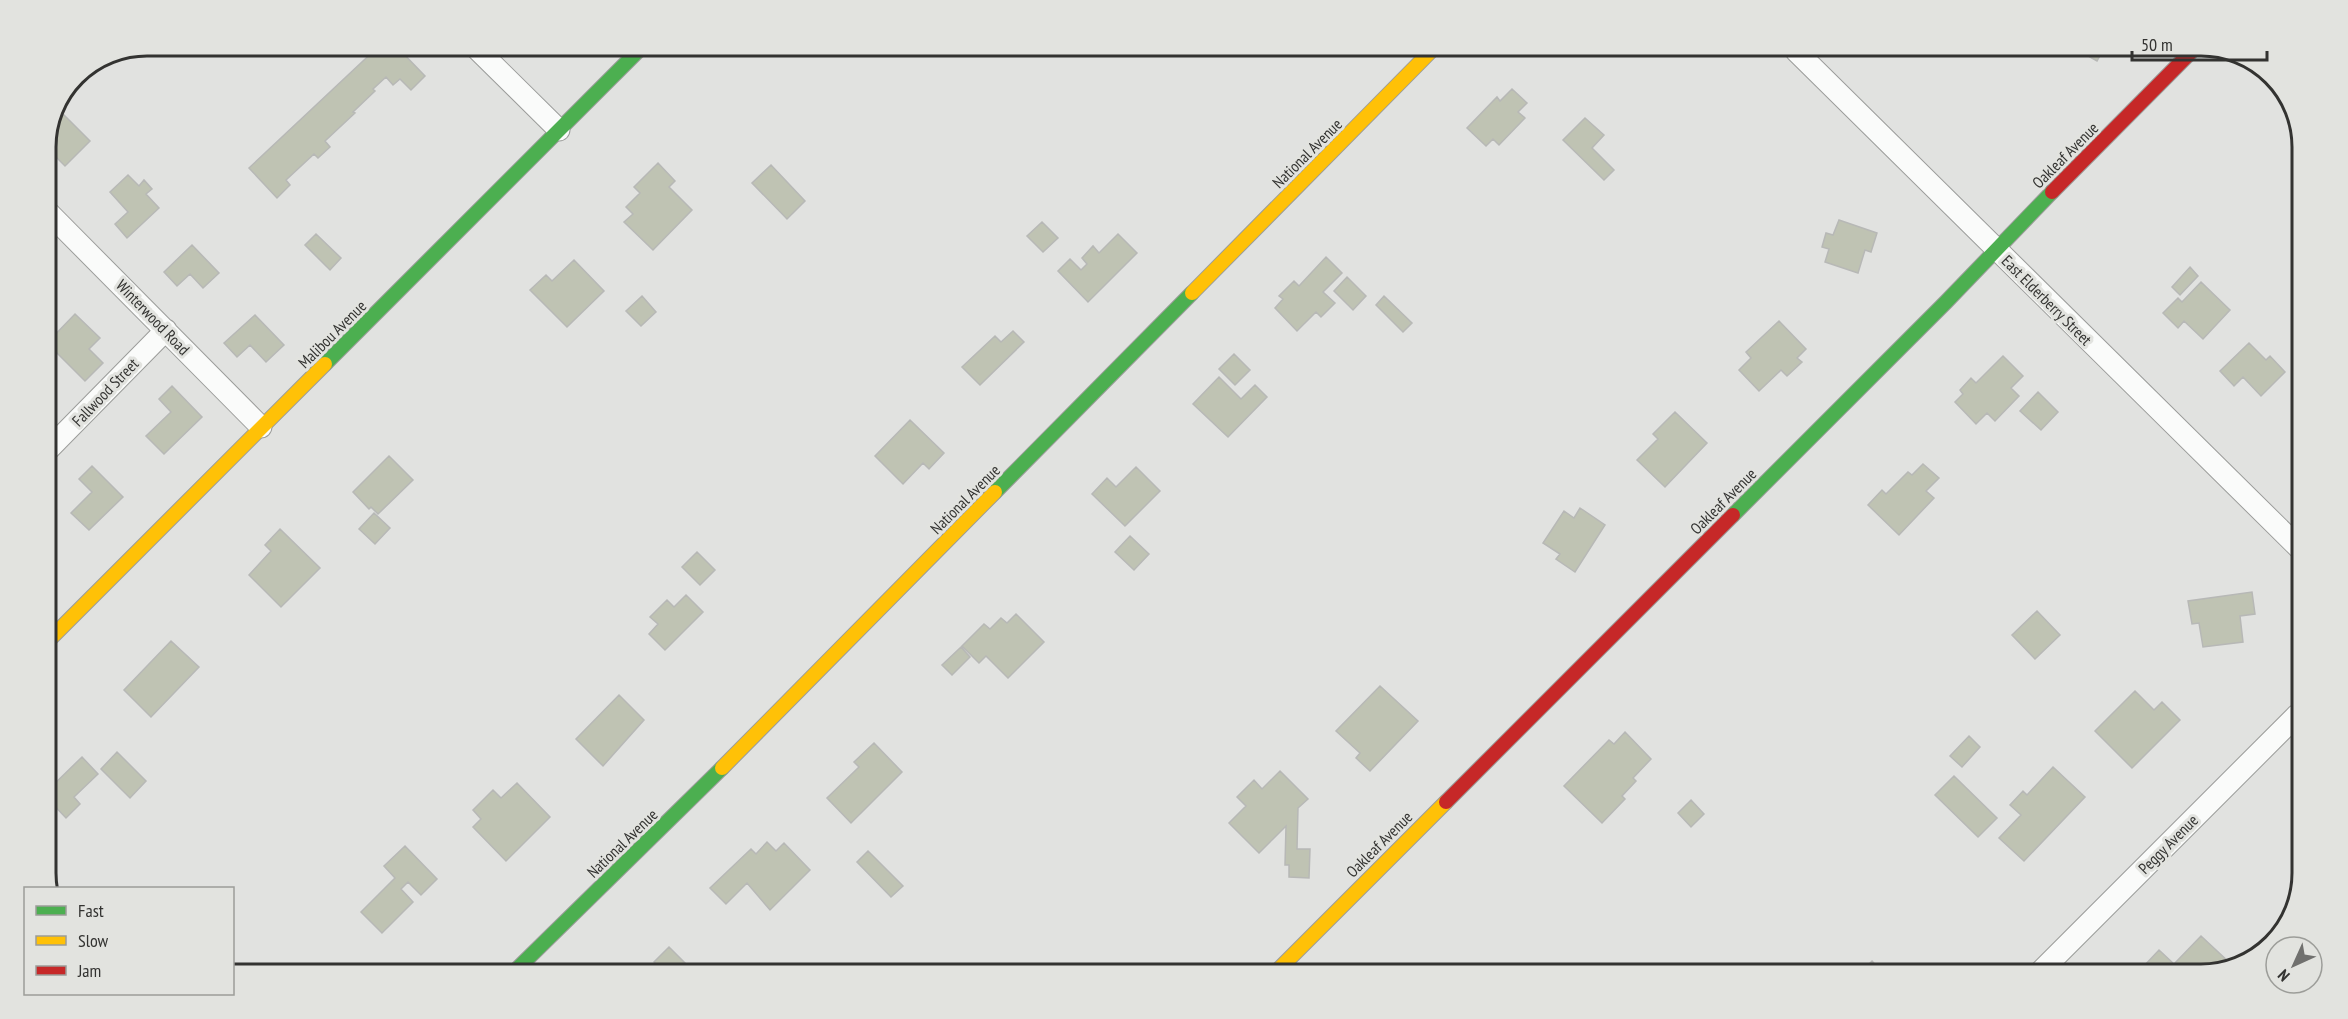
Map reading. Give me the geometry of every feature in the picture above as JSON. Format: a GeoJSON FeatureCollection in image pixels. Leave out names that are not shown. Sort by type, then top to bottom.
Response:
{"type":"FeatureCollection","features":[{"type":"Feature","properties":{"kind":"street"},"geometry":{"type":"LineString","coordinates":[[484,56],[559,130]]}},
{"type":"Feature","properties":{"kind":"street","name":"Malibou Avenue"},"geometry":{"type":"LineString","coordinates":[[56,633],[633,56]]}},
{"type":"Feature","properties":{"kind":"street","name":"National Avenue"},"geometry":{"type":"LineString","coordinates":[[522,964],[717,773],[1426,56]]}},
{"type":"Feature","properties":{"kind":"street","name":"East Elderberry Street"},"geometry":{"type":"LineString","coordinates":[[1801,56],[2292,542]]}},
{"type":"Feature","properties":{"kind":"street","name":"Oakleaf Avenue"},"geometry":{"type":"LineString","coordinates":[[1284,964],[1997,250],[2187,56]]}},
{"type":"Feature","properties":{"kind":"street","name":"Winterwood Road"},"geometry":{"type":"LineString","coordinates":[[56,220],[261,427]]}},
{"type":"Feature","properties":{"kind":"street","name":"Fallwood Street"},"geometry":{"type":"LineString","coordinates":[[56,442],[166,330]]}},
{"type":"Feature","properties":{"kind":"street","name":"Peggy Avenue"},"geometry":{"type":"LineString","coordinates":[[2048,964],[2292,720]]}},
{"type":"Feature","properties":{"kind":"building"},"geometry":{"type":"Polygon","coordinates":[[[368,56],[406,56],[425,76],[411,90],[400,79],[393,85],[386,77],[353,112],[355,113],[325,141],[330,147],[318,158],[314,154],[286,180],[290,185],[277,198],[249,168],[368,56]]]}},
{"type":"Feature","properties":{"kind":"building"},"geometry":{"type":"Polygon","coordinates":[[[2088,56],[2100,56],[2097,61],[2088,56]]]}},
{"type":"Feature","properties":{"kind":"building"},"geometry":{"type":"Polygon","coordinates":[[[1512,89],[1527,103],[1518,112],[1525,118],[1499,145],[1493,139],[1486,146],[1467,128],[1497,97],[1500,101],[1512,89]]]}},
{"type":"Feature","properties":{"kind":"building"},"geometry":{"type":"Polygon","coordinates":[[[62,115],[90,141],[65,166],[56,157],[56,140],[62,115]]]}},
{"type":"Feature","properties":{"kind":"building"},"geometry":{"type":"Polygon","coordinates":[[[1585,118],[1604,135],[1592,148],[1614,170],[1604,180],[1563,140],[1585,118]]]}},
{"type":"Feature","properties":{"kind":"building"},"geometry":{"type":"Polygon","coordinates":[[[658,163],[675,181],[669,187],[692,210],[653,250],[624,222],[633,214],[626,207],[640,193],[634,187],[658,163]]]}},
{"type":"Feature","properties":{"kind":"building"},"geometry":{"type":"Polygon","coordinates":[[[771,165],[805,201],[787,219],[752,183],[771,165]]]}},
{"type":"Feature","properties":{"kind":"building"},"geometry":{"type":"Polygon","coordinates":[[[128,175],[139,186],[144,180],[152,189],[146,194],[159,208],[127,238],[115,224],[128,212],[110,192],[128,175]]]}},
{"type":"Feature","properties":{"kind":"building"},"geometry":{"type":"Polygon","coordinates":[[[1839,220],[1877,233],[1871,252],[1865,250],[1858,273],[1825,262],[1829,249],[1822,247],[1826,233],[1833,235],[1839,220]]]}},
{"type":"Feature","properties":{"kind":"building"},"geometry":{"type":"Polygon","coordinates":[[[1042,222],[1058,238],[1043,252],[1027,236],[1042,222]]]}},
{"type":"Feature","properties":{"kind":"building"},"geometry":{"type":"Polygon","coordinates":[[[316,234],[341,258],[330,270],[305,245],[316,234]]]}},
{"type":"Feature","properties":{"kind":"building"},"geometry":{"type":"Polygon","coordinates":[[[1118,234],[1137,253],[1088,302],[1058,271],[1070,259],[1081,270],[1087,264],[1082,258],[1093,246],[1099,253],[1118,234]]]}},
{"type":"Feature","properties":{"kind":"building"},"geometry":{"type":"Polygon","coordinates":[[[192,245],[219,273],[203,288],[190,274],[177,286],[164,272],[192,245]]]}},
{"type":"Feature","properties":{"kind":"building"},"geometry":{"type":"Polygon","coordinates":[[[1326,257],[1342,273],[1323,292],[1335,303],[1321,317],[1316,312],[1297,331],[1275,308],[1283,299],[1279,296],[1294,281],[1299,286],[1326,257]]]}},
{"type":"Feature","properties":{"kind":"building"},"geometry":{"type":"Polygon","coordinates":[[[574,260],[604,291],[567,327],[530,290],[546,275],[552,281],[574,260]]]}},
{"type":"Feature","properties":{"kind":"building"},"geometry":{"type":"Polygon","coordinates":[[[2190,267],[2198,276],[2180,295],[2172,287],[2190,267]]]}},
{"type":"Feature","properties":{"kind":"building"},"geometry":{"type":"Polygon","coordinates":[[[1347,277],[1366,296],[1353,310],[1334,291],[1347,277]]]}},
{"type":"Feature","properties":{"kind":"building"},"geometry":{"type":"Polygon","coordinates":[[[2201,282],[2230,310],[2203,339],[2184,321],[2178,328],[2163,313],[2178,298],[2182,302],[2201,282]]]}},
{"type":"Feature","properties":{"kind":"building"},"geometry":{"type":"Polygon","coordinates":[[[642,296],[656,312],[641,326],[626,311],[642,296]]]}},
{"type":"Feature","properties":{"kind":"building"},"geometry":{"type":"Polygon","coordinates":[[[1384,296],[1412,323],[1403,332],[1376,305],[1384,296]]]}},
{"type":"Feature","properties":{"kind":"building"},"geometry":{"type":"Polygon","coordinates":[[[75,314],[100,338],[89,349],[103,363],[85,381],[56,352],[56,334],[75,314]]]}},
{"type":"Feature","properties":{"kind":"building"},"geometry":{"type":"Polygon","coordinates":[[[255,315],[284,345],[266,362],[250,345],[237,357],[224,343],[255,315]]]}},
{"type":"Feature","properties":{"kind":"building"},"geometry":{"type":"Polygon","coordinates":[[[1779,321],[1806,349],[1797,358],[1802,362],[1787,376],[1781,370],[1759,391],[1739,370],[1751,358],[1746,352],[1779,321]]]}},
{"type":"Feature","properties":{"kind":"building"},"geometry":{"type":"Polygon","coordinates":[[[1013,331],[1024,342],[980,385],[962,367],[995,336],[1001,342],[1013,331]]]}},
{"type":"Feature","properties":{"kind":"building"},"geometry":{"type":"Polygon","coordinates":[[[2249,343],[2266,360],[2270,356],[2285,372],[2261,396],[2243,377],[2234,386],[2220,371],[2249,343]]]}},
{"type":"Feature","properties":{"kind":"building"},"geometry":{"type":"Polygon","coordinates":[[[1234,354],[1250,370],[1235,385],[1219,369],[1234,354]]]}},
{"type":"Feature","properties":{"kind":"building"},"geometry":{"type":"Polygon","coordinates":[[[2003,356],[2023,376],[2011,388],[2019,396],[1995,421],[1987,413],[1976,424],[1955,402],[1963,394],[1960,390],[1971,378],[1976,383],[2003,356]]]}},
{"type":"Feature","properties":{"kind":"building"},"geometry":{"type":"Polygon","coordinates":[[[1219,377],[1241,399],[1255,385],[1267,397],[1228,437],[1193,404],[1219,377]]]}},
{"type":"Feature","properties":{"kind":"building"},"geometry":{"type":"Polygon","coordinates":[[[172,386],[202,417],[164,454],[146,436],[171,412],[159,399],[172,386]]]}},
{"type":"Feature","properties":{"kind":"building"},"geometry":{"type":"Polygon","coordinates":[[[2038,392],[2058,412],[2041,430],[2020,411],[2038,392]]]}},
{"type":"Feature","properties":{"kind":"building"},"geometry":{"type":"Polygon","coordinates":[[[1675,412],[1707,443],[1665,487],[1637,460],[1658,439],[1653,434],[1675,412]]]}},
{"type":"Feature","properties":{"kind":"building"},"geometry":{"type":"Polygon","coordinates":[[[910,420],[944,453],[929,469],[923,463],[903,484],[875,456],[910,420]]]}},
{"type":"Feature","properties":{"kind":"building"},"geometry":{"type":"Polygon","coordinates":[[[389,456],[413,480],[378,514],[371,507],[369,509],[353,492],[389,456]]]}},
{"type":"Feature","properties":{"kind":"building"},"geometry":{"type":"Polygon","coordinates":[[[1923,464],[1939,478],[1926,491],[1934,498],[1899,535],[1868,505],[1882,490],[1886,494],[1908,472],[1912,475],[1923,464]]]}},
{"type":"Feature","properties":{"kind":"building"},"geometry":{"type":"Polygon","coordinates":[[[92,466],[123,497],[89,530],[71,513],[92,492],[79,479],[92,466]]]}},
{"type":"Feature","properties":{"kind":"building"},"geometry":{"type":"Polygon","coordinates":[[[1136,467],[1160,491],[1125,526],[1092,494],[1107,478],[1116,487],[1136,467]]]}},
{"type":"Feature","properties":{"kind":"building"},"geometry":{"type":"Polygon","coordinates":[[[1580,508],[1605,525],[1575,572],[1556,559],[1560,554],[1543,543],[1564,511],[1574,518],[1580,508]]]}},
{"type":"Feature","properties":{"kind":"building"},"geometry":{"type":"Polygon","coordinates":[[[374,513],[390,528],[375,544],[359,529],[374,513]]]}},
{"type":"Feature","properties":{"kind":"building"},"geometry":{"type":"Polygon","coordinates":[[[280,529],[320,568],[281,607],[249,575],[271,551],[265,545],[280,529]]]}},
{"type":"Feature","properties":{"kind":"building"},"geometry":{"type":"Polygon","coordinates":[[[1130,536],[1149,554],[1134,570],[1115,552],[1130,536]]]}},
{"type":"Feature","properties":{"kind":"building"},"geometry":{"type":"Polygon","coordinates":[[[697,552],[715,570],[700,585],[682,567],[697,552]]]}},
{"type":"Feature","properties":{"kind":"building"},"geometry":{"type":"Polygon","coordinates":[[[2252,592],[2255,614],[2240,616],[2243,642],[2203,647],[2199,623],[2192,624],[2188,601],[2252,592]]]}},
{"type":"Feature","properties":{"kind":"building"},"geometry":{"type":"Polygon","coordinates":[[[686,595],[703,612],[665,650],[649,634],[658,624],[650,617],[667,600],[674,607],[686,595]]]}},
{"type":"Feature","properties":{"kind":"building"},"geometry":{"type":"Polygon","coordinates":[[[2037,611],[2060,635],[2035,659],[2012,635],[2037,611]]]}},
{"type":"Feature","properties":{"kind":"building"},"geometry":{"type":"Polygon","coordinates":[[[1016,614],[1044,642],[1008,678],[986,656],[979,663],[962,646],[984,624],[990,629],[1001,618],[1007,623],[1016,614]]]}},
{"type":"Feature","properties":{"kind":"building"},"geometry":{"type":"Polygon","coordinates":[[[171,641],[199,667],[151,717],[124,690],[171,641]]]}},
{"type":"Feature","properties":{"kind":"building"},"geometry":{"type":"Polygon","coordinates":[[[961,647],[970,657],[952,675],[942,665],[961,647]]]}},
{"type":"Feature","properties":{"kind":"building"},"geometry":{"type":"Polygon","coordinates":[[[1380,686],[1418,721],[1370,771],[1356,758],[1360,753],[1336,731],[1380,686]]]}},
{"type":"Feature","properties":{"kind":"building"},"geometry":{"type":"Polygon","coordinates":[[[2135,691],[2154,710],[2162,702],[2180,720],[2132,768],[2095,731],[2135,691]]]}},
{"type":"Feature","properties":{"kind":"building"},"geometry":{"type":"Polygon","coordinates":[[[619,695],[644,720],[603,766],[576,739],[619,695]]]}},
{"type":"Feature","properties":{"kind":"building"},"geometry":{"type":"Polygon","coordinates":[[[1625,732],[1651,759],[1633,778],[1636,781],[1622,796],[1625,799],[1602,823],[1564,786],[1609,740],[1614,744],[1625,732]]]}},
{"type":"Feature","properties":{"kind":"building"},"geometry":{"type":"Polygon","coordinates":[[[1969,736],[1980,747],[1962,767],[1950,756],[1969,736]]]}},
{"type":"Feature","properties":{"kind":"building"},"geometry":{"type":"Polygon","coordinates":[[[874,743],[902,772],[851,823],[827,798],[859,767],[854,762],[874,743]]]}},
{"type":"Feature","properties":{"kind":"building"},"geometry":{"type":"Polygon","coordinates":[[[117,752],[146,781],[130,798],[101,769],[117,752]]]}},
{"type":"Feature","properties":{"kind":"building"},"geometry":{"type":"Polygon","coordinates":[[[82,757],[98,774],[74,797],[80,804],[66,818],[56,808],[56,782],[82,757]]]}},
{"type":"Feature","properties":{"kind":"building"},"geometry":{"type":"Polygon","coordinates":[[[2053,767],[2085,797],[2024,861],[1999,838],[2021,815],[2010,805],[2023,791],[2027,795],[2053,767]]]}},
{"type":"Feature","properties":{"kind":"building"},"geometry":{"type":"Polygon","coordinates":[[[1280,771],[1308,799],[1298,808],[1297,849],[1310,849],[1309,878],[1289,877],[1289,865],[1285,865],[1286,826],[1259,853],[1229,823],[1246,806],[1237,797],[1254,780],[1262,789],[1280,771]]]}},
{"type":"Feature","properties":{"kind":"building"},"geometry":{"type":"Polygon","coordinates":[[[1954,776],[1997,818],[1978,837],[1935,795],[1954,776]]]}},
{"type":"Feature","properties":{"kind":"building"},"geometry":{"type":"Polygon","coordinates":[[[517,783],[550,817],[506,861],[473,827],[481,819],[473,810],[493,790],[501,798],[517,783]]]}},
{"type":"Feature","properties":{"kind":"building"},"geometry":{"type":"Polygon","coordinates":[[[1691,800],[1704,814],[1691,827],[1678,813],[1691,800]]]}},
{"type":"Feature","properties":{"kind":"building"},"geometry":{"type":"Polygon","coordinates":[[[767,842],[776,851],[784,843],[810,870],[770,910],[747,883],[726,904],[710,888],[751,849],[756,854],[767,842]]]}},
{"type":"Feature","properties":{"kind":"building"},"geometry":{"type":"Polygon","coordinates":[[[405,846],[437,879],[421,895],[408,882],[401,889],[413,902],[382,933],[361,912],[395,878],[384,866],[405,846]]]}},
{"type":"Feature","properties":{"kind":"building"},"geometry":{"type":"Polygon","coordinates":[[[868,851],[903,886],[891,897],[857,862],[868,851]]]}},
{"type":"Feature","properties":{"kind":"building"},"geometry":{"type":"Polygon","coordinates":[[[2201,936],[2227,960],[2202,964],[2174,964],[2201,936]]]}},
{"type":"Feature","properties":{"kind":"building"},"geometry":{"type":"Polygon","coordinates":[[[669,947],[686,964],[656,964],[654,962],[669,947]]]}},
{"type":"Feature","properties":{"kind":"building"},"geometry":{"type":"Polygon","coordinates":[[[2159,950],[2174,964],[2146,964],[2159,950]]]}},
{"type":"Feature","properties":{"kind":"traffic: fast"},"geometry":{"type":"LineString","coordinates":[[325,364],[633,56]]}},
{"type":"Feature","properties":{"kind":"traffic: fast"},"geometry":{"type":"LineString","coordinates":[[1733,515],[1946,302],[2052,192]]}},
{"type":"Feature","properties":{"kind":"traffic: fast"},"geometry":{"type":"LineString","coordinates":[[995,492],[1192,293]]}},
{"type":"Feature","properties":{"kind":"traffic: fast"},"geometry":{"type":"LineString","coordinates":[[522,964],[722,768]]}},
{"type":"Feature","properties":{"kind":"traffic: slow"},"geometry":{"type":"LineString","coordinates":[[1192,293],[1426,56]]}},
{"type":"Feature","properties":{"kind":"traffic: slow"},"geometry":{"type":"LineString","coordinates":[[56,633],[325,364]]}},
{"type":"Feature","properties":{"kind":"traffic: slow"},"geometry":{"type":"LineString","coordinates":[[722,768],[995,492]]}},
{"type":"Feature","properties":{"kind":"traffic: slow"},"geometry":{"type":"LineString","coordinates":[[1284,964],[1446,802]]}},
{"type":"Feature","properties":{"kind":"traffic: jam"},"geometry":{"type":"LineString","coordinates":[[2052,192],[2187,56]]}},
{"type":"Feature","properties":{"kind":"traffic: jam"},"geometry":{"type":"LineString","coordinates":[[1446,802],[1733,515]]}}]}
